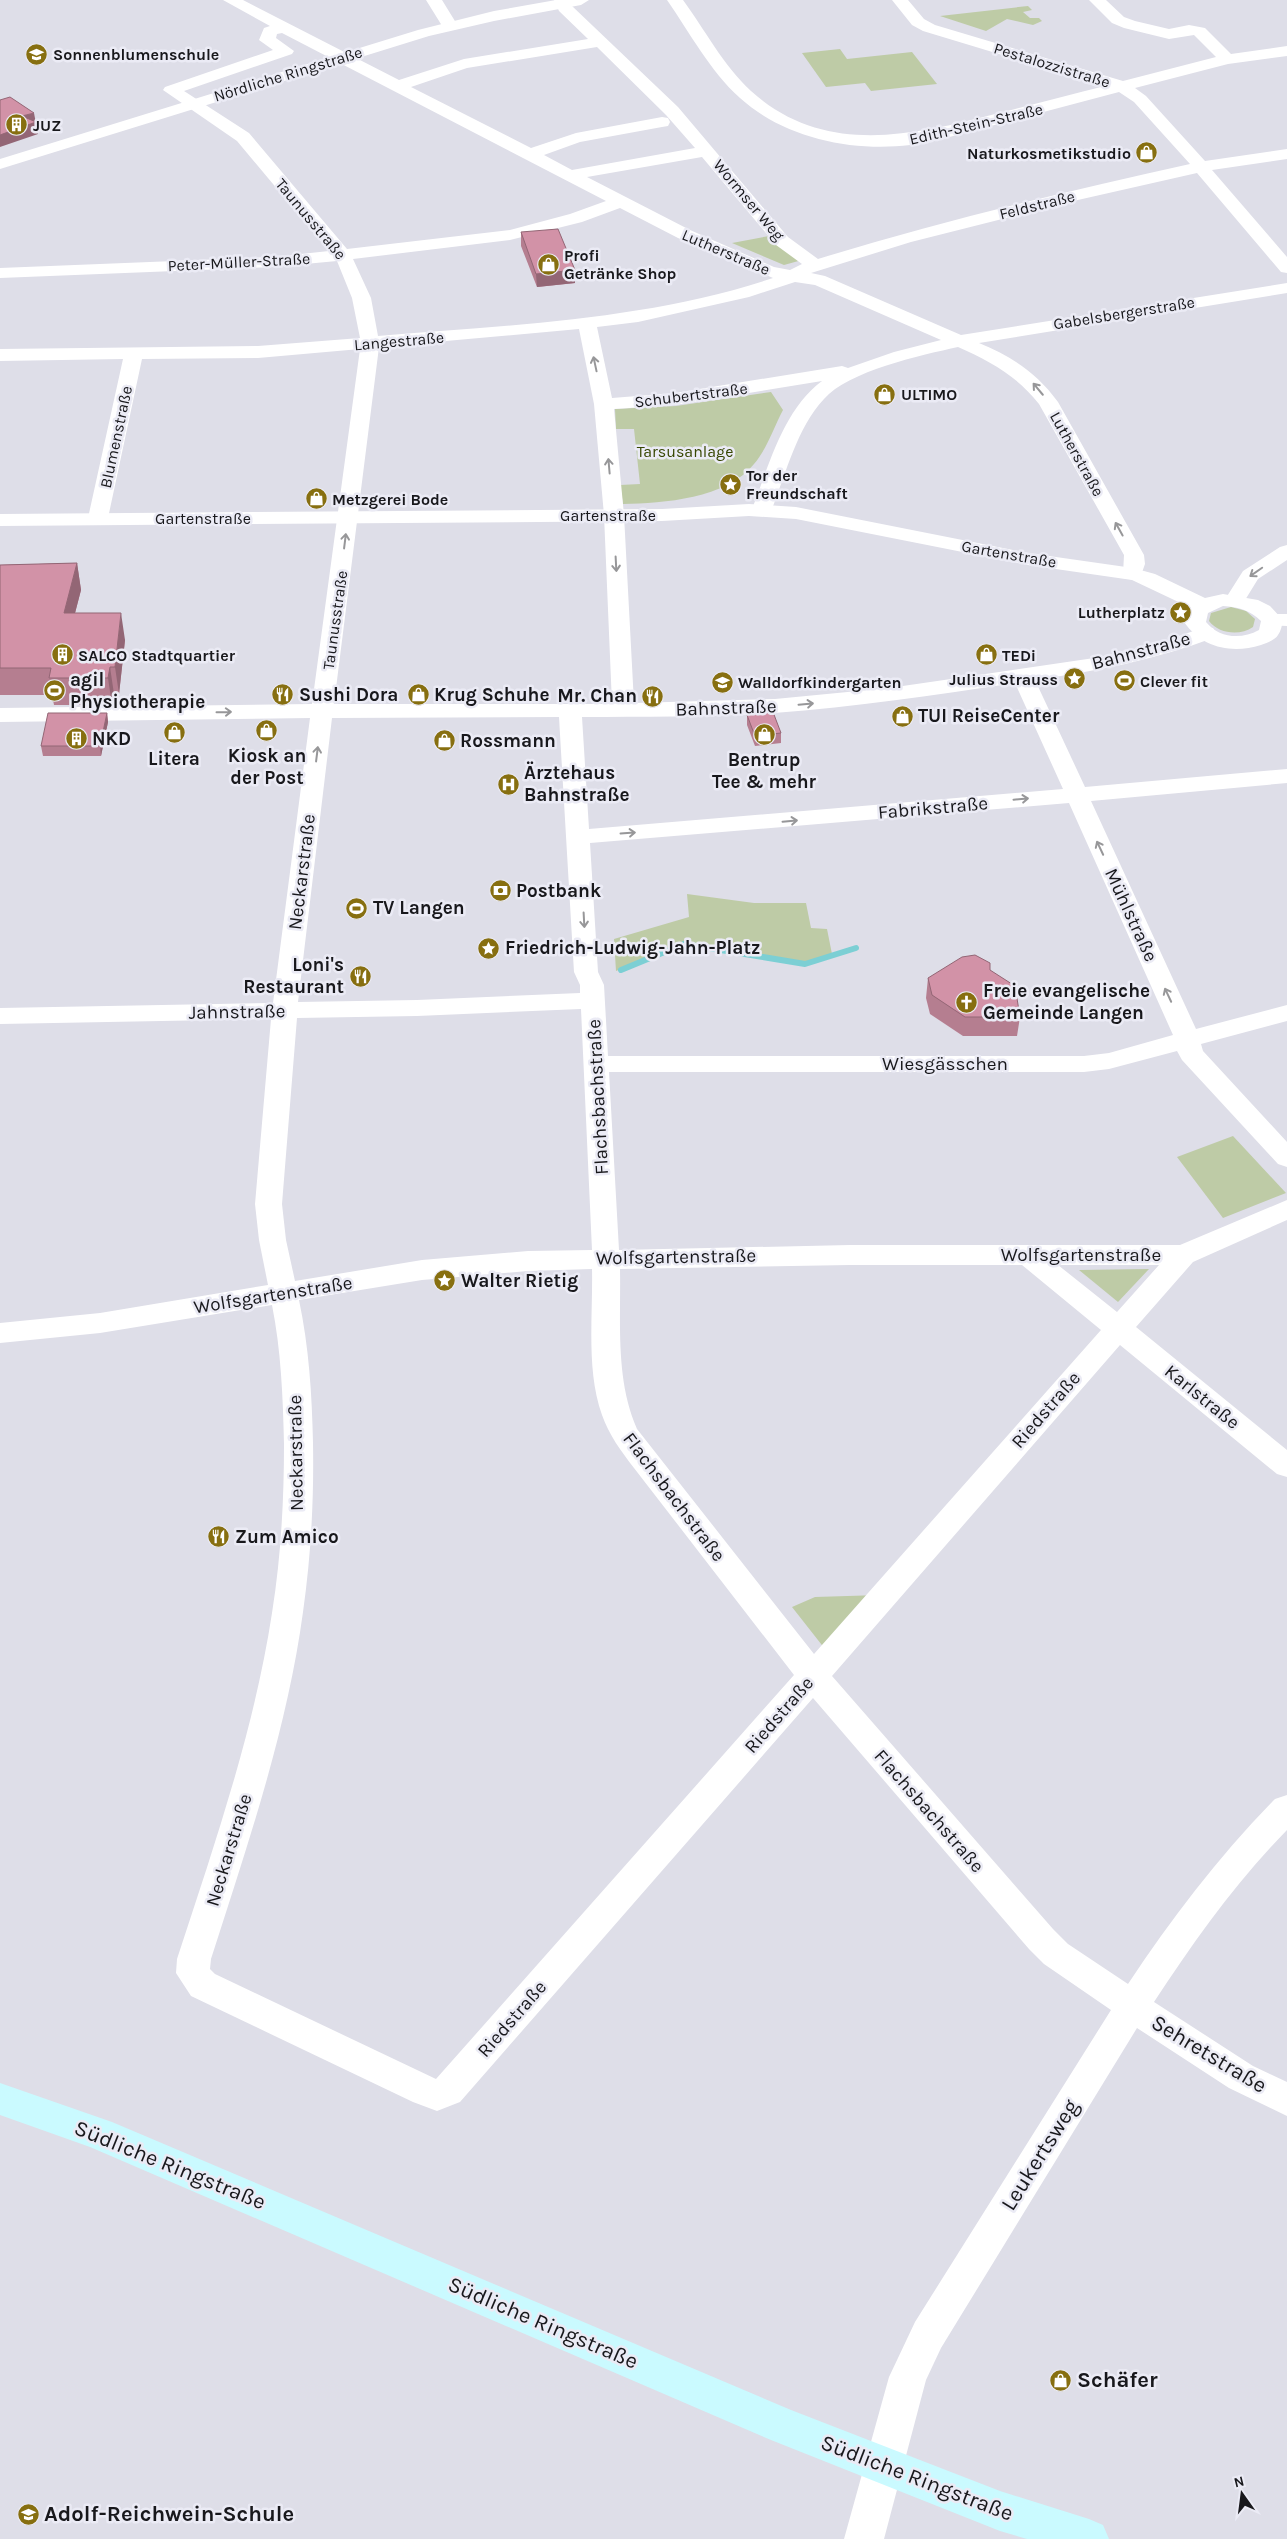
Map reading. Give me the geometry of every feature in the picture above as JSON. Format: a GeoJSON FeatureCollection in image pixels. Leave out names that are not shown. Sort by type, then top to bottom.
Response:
{"type":"FeatureCollection","features":[{"type":"Feature","properties":{"kind":"main road","name":"Südliche Ringstraße"},"geometry":{"type":"LineString","coordinates":[[0,2099],[100,2134],[785,2427],[1000,2511],[1089,2539]]}},
{"type":"Feature","properties":{"kind":"street","name":"Lutherstraße"},"geometry":{"type":"LineString","coordinates":[[231,0],[706,244],[770,272],[819,280],[961,341],[1010,366],[1040,390],[1134,555],[1135,564],[1132,574]]}},
{"type":"Feature","properties":{"kind":"street"},"geometry":{"type":"LineString","coordinates":[[434,0],[450,26]]}},
{"type":"Feature","properties":{"kind":"street","name":"Nördliche Ringstraße"},"geometry":{"type":"LineString","coordinates":[[0,164],[342,57],[450,26],[563,1],[581,0]]}},
{"type":"Feature","properties":{"kind":"street","name":"Edith-Stein-Straße"},"geometry":{"type":"LineString","coordinates":[[675,0],[734,83],[753,102],[793,124],[837,136],[880,142],[912,140],[1123,88],[1227,58],[1287,51]]}},
{"type":"Feature","properties":{"kind":"street","name":"Pestalozzistraße"},"geometry":{"type":"LineString","coordinates":[[900,0],[918,22],[929,28],[1100,78],[1123,88],[1140,99],[1287,268]]}},
{"type":"Feature","properties":{"kind":"street"},"geometry":{"type":"LineString","coordinates":[[1097,0],[1118,20],[1130,25],[1169,34],[1199,31],[1227,58]]}},
{"type":"Feature","properties":{"kind":"street","name":"Wormser Weg"},"geometry":{"type":"LineString","coordinates":[[563,1],[565,8],[672,111],[708,151],[782,241],[815,266]]}},
{"type":"Feature","properties":{"kind":"street","name":"Taunusstraße"},"geometry":{"type":"LineString","coordinates":[[284,27],[270,31],[267,40],[286,51],[171,90],[243,137],[342,255],[360,294],[368,321],[370,344],[322,711]]}},
{"type":"Feature","properties":{"kind":"street"},"geometry":{"type":"LineString","coordinates":[[397,86],[446,69],[601,42]]}},
{"type":"Feature","properties":{"kind":"street"},"geometry":{"type":"LineString","coordinates":[[531,154],[576,138],[662,122]]}},
{"type":"Feature","properties":{"kind":"street","name":"Wormser Weg"},"geometry":{"type":"LineString","coordinates":[[571,175],[708,151]]}},
{"type":"Feature","properties":{"kind":"street","name":"Feldstraße"},"geometry":{"type":"LineString","coordinates":[[792,276],[815,266],[924,233],[1068,197],[1201,167],[1287,154]]}},
{"type":"Feature","properties":{"kind":"street","name":"Peter-Müller-Straße"},"geometry":{"type":"LineString","coordinates":[[0,273],[273,262],[342,255],[510,235],[576,218],[621,201]]}},
{"type":"Feature","properties":{"kind":"street","name":"Langestraße"},"geometry":{"type":"LineString","coordinates":[[0,355],[133,355],[258,352],[370,344],[587,323],[726,298],[768,286],[792,276]]}},
{"type":"Feature","properties":{"kind":"street","name":"Gabelsbergerstraße"},"geometry":{"type":"LineString","coordinates":[[860,369],[961,341],[1016,330],[1287,288]]}},
{"type":"Feature","properties":{"kind":"street"},"geometry":{"type":"LineString","coordinates":[[587,323],[604,404],[614,515],[622,711]]}},
{"type":"Feature","properties":{"kind":"street","name":"Blumenstraße"},"geometry":{"type":"LineString","coordinates":[[98,518],[133,355]]}},
{"type":"Feature","properties":{"kind":"street"},"geometry":{"type":"LineString","coordinates":[[762,510],[810,403],[826,386],[860,369]]}},
{"type":"Feature","properties":{"kind":"street","name":"Schubertstraße"},"geometry":{"type":"LineString","coordinates":[[604,404],[675,399],[860,369]]}},
{"type":"Feature","properties":{"kind":"street"},"geometry":{"type":"LineString","coordinates":[[779,383],[803,415]]}},
{"type":"Feature","properties":{"kind":"street","name":"Gartenstraße"},"geometry":{"type":"LineString","coordinates":[[0,520],[662,515],[762,510],[796,514],[1028,559],[1132,574],[1148,578],[1204,606]]}},
{"type":"Feature","properties":{"kind":"street"},"geometry":{"type":"LineString","coordinates":[[1235,601],[1250,576],[1287,551]]}},
{"type":"Feature","properties":{"kind":"street"},"geometry":{"type":"LineString","coordinates":[[1235,601],[1259,608],[1279,628],[1252,641],[1226,641],[1205,633],[1195,622],[1195,616],[1204,606],[1213,602],[1235,601]]}},
{"type":"Feature","properties":{"kind":"street","name":"Bahnstraße"},"geometry":{"type":"LineString","coordinates":[[0,715],[322,711],[718,710],[817,703],[1101,664],[1142,655],[1205,633]]}},
{"type":"Feature","properties":{"kind":"street","name":"Mühlstraße"},"geometry":{"type":"LineString","coordinates":[[1023,676],[1187,1040],[1191,1054],[1287,1158]]}},
{"type":"Feature","properties":{"kind":"street","name":"Flachsbachstraße"},"geometry":{"type":"LineString","coordinates":[[570,710],[586,966],[592,985],[593,1000],[606,1258],[607,1374],[616,1414],[625,1434],[644,1460],[813,1676],[1040,1939],[1056,1954],[1132,2006]]}},
{"type":"Feature","properties":{"kind":"street","name":"Neckarstraße"},"geometry":{"type":"LineString","coordinates":[[322,711],[285,1011],[269,1201],[271,1231],[291,1334],[298,1496],[294,1566],[260,1750],[194,1959],[193,1973],[203,1985],[437,2095]]}},
{"type":"Feature","properties":{"kind":"street","name":"Fabrikstraße"},"geometry":{"type":"LineString","coordinates":[[579,837],[791,821],[1287,776]]}},
{"type":"Feature","properties":{"kind":"street","name":"Jahnstraße"},"geometry":{"type":"LineString","coordinates":[[0,1016],[285,1011],[593,1000]]}},
{"type":"Feature","properties":{"kind":"street","name":"Wiesgässchen"},"geometry":{"type":"LineString","coordinates":[[596,1064],[1084,1064],[1109,1061],[1287,1013]]}},
{"type":"Feature","properties":{"kind":"street","name":"Wolfsgartenstraße"},"geometry":{"type":"LineString","coordinates":[[0,1333],[100,1323],[422,1270],[528,1261],[606,1258],[850,1255],[1183,1255],[1287,1209]]}},
{"type":"Feature","properties":{"kind":"street"},"geometry":{"type":"LineString","coordinates":[[1117,1328],[1183,1255]]}},
{"type":"Feature","properties":{"kind":"street","name":"Karlstraße"},"geometry":{"type":"LineString","coordinates":[[1029,1256],[1287,1466]]}},
{"type":"Feature","properties":{"kind":"street","name":"Riedstraße"},"geometry":{"type":"LineString","coordinates":[[437,2095],[448,2091],[1117,1328]]}},
{"type":"Feature","properties":{"kind":"street","name":"Leukertsweg"},"geometry":{"type":"LineString","coordinates":[[864,2539],[908,2377],[928,2335],[1132,2006],[1208,1896],[1244,1852],[1287,1809]]}},
{"type":"Feature","properties":{"kind":"street","name":"Sehretstraße"},"geometry":{"type":"LineString","coordinates":[[1132,2006],[1241,2077],[1287,2100]]}},
{"type":"Feature","properties":{"kind":"green space"},"geometry":{"type":"Polygon","coordinates":[[[1028,6],[1032,10],[1023,12],[1030,18],[1039,18],[1042,21],[1033,25],[1007,19],[986,31],[940,16],[1028,6]]]}},
{"type":"Feature","properties":{"kind":"green space"},"geometry":{"type":"Polygon","coordinates":[[[840,49],[847,59],[912,52],[937,84],[871,91],[865,83],[826,87],[802,53],[840,49]]]}},
{"type":"Feature","properties":{"kind":"green space"},"geometry":{"type":"Polygon","coordinates":[[[769,236],[802,260],[784,265],[732,243],[769,236]]]}},
{"type":"Feature","properties":{"kind":"green space","name":"Tarsusanlage"},"geometry":{"type":"Polygon","coordinates":[[[771,392],[783,410],[763,452],[742,476],[711,492],[693,497],[623,504],[620,485],[640,484],[634,429],[616,429],[615,409],[676,406],[771,392]]]}},
{"type":"Feature","properties":{"kind":"green space"},"geometry":{"type":"Polygon","coordinates":[[[1231,607],[1246,611],[1255,619],[1253,627],[1242,632],[1230,632],[1218,629],[1209,621],[1211,613],[1231,607]]]}},
{"type":"Feature","properties":{"kind":"green space"},"geometry":{"type":"Polygon","coordinates":[[[687,894],[754,903],[806,903],[811,928],[827,929],[832,954],[805,962],[685,942],[616,971],[614,939],[689,917],[687,894]]]}},
{"type":"Feature","properties":{"kind":"green space"},"geometry":{"type":"Polygon","coordinates":[[[1233,1136],[1286,1193],[1223,1218],[1177,1157],[1233,1136]]]}},
{"type":"Feature","properties":{"kind":"green space"},"geometry":{"type":"Polygon","coordinates":[[[1148,1269],[1118,1302],[1079,1270],[1148,1269]]]}},
{"type":"Feature","properties":{"kind":"green space"},"geometry":{"type":"Polygon","coordinates":[[[880,1595],[825,1649],[792,1607],[815,1597],[880,1595]]]}},
{"type":"Feature","properties":{"kind":"building","name":"JUZ"},"geometry":{"type":"Polygon","coordinates":[[[10,97],[34,113],[22,116],[36,122],[0,135],[0,100],[10,97]]]}},
{"type":"Feature","properties":{"kind":"building","name":"Profi Getränke Shop"},"geometry":{"type":"Polygon","coordinates":[[[558,229],[575,270],[536,274],[521,232],[558,229]]]}},
{"type":"Feature","properties":{"kind":"building","name":"SALCO Stadtquartier"},"geometry":{"type":"Polygon","coordinates":[[[77,563],[64,613],[121,613],[115,667],[110,667],[108,678],[49,678],[51,668],[0,668],[0,565],[77,563]]]}},
{"type":"Feature","properties":{"kind":"building"},"geometry":{"type":"Polygon","coordinates":[[[773,712],[781,733],[755,736],[747,715],[773,712]]]}},
{"type":"Feature","properties":{"kind":"building"},"geometry":{"type":"Polygon","coordinates":[[[48,713],[107,713],[100,746],[41,746],[48,713]]]}},
{"type":"Feature","properties":{"kind":"building"},"geometry":{"type":"Polygon","coordinates":[[[975,955],[990,963],[990,970],[1015,986],[1020,1017],[965,1017],[932,995],[928,978],[962,957],[975,955]]]}},
{"type":"Feature","properties":{"kind":"waterway"},"geometry":{"type":"LineString","coordinates":[[621,970],[684,944],[805,964],[856,948]]}},
{"type":"Feature","properties":{"kind":"place","name":"Sonnenblumenschule"},"geometry":{"type":"Point","coordinates":[37,54]}},
{"type":"Feature","properties":{"kind":"place","name":"JUZ"},"geometry":{"type":"Point","coordinates":[17,125]}},
{"type":"Feature","properties":{"kind":"place","name":"Naturkosmetikstudio"},"geometry":{"type":"Point","coordinates":[1147,153]}},
{"type":"Feature","properties":{"kind":"place","name":"Profi Getränke Shop"},"geometry":{"type":"Point","coordinates":[548,264]}},
{"type":"Feature","properties":{"kind":"place","name":"ULTIMO"},"geometry":{"type":"Point","coordinates":[885,394]}},
{"type":"Feature","properties":{"kind":"place","name":"Tor der Freundschaft"},"geometry":{"type":"Point","coordinates":[730,484]}},
{"type":"Feature","properties":{"kind":"place","name":"Metzgerei Bode"},"geometry":{"type":"Point","coordinates":[316,499]}},
{"type":"Feature","properties":{"kind":"place","name":"Lutherplatz"},"geometry":{"type":"Point","coordinates":[1181,612]}},
{"type":"Feature","properties":{"kind":"place","name":"SALCO Stadtquartier"},"geometry":{"type":"Point","coordinates":[62,655]}},
{"type":"Feature","properties":{"kind":"place","name":"TEDi"},"geometry":{"type":"Point","coordinates":[986,655]}},
{"type":"Feature","properties":{"kind":"place","name":"Julius Strauss"},"geometry":{"type":"Point","coordinates":[1074,679]}},
{"type":"Feature","properties":{"kind":"place","name":"Clever fit"},"geometry":{"type":"Point","coordinates":[1124,681]}},
{"type":"Feature","properties":{"kind":"place","name":"Walldorfkindergarten"},"geometry":{"type":"Point","coordinates":[722,682]}},
{"type":"Feature","properties":{"kind":"place","name":"agil Physiotherapie"},"geometry":{"type":"Point","coordinates":[54,691]}},
{"type":"Feature","properties":{"kind":"place","name":"Sushi Dora"},"geometry":{"type":"Point","coordinates":[283,695]}},
{"type":"Feature","properties":{"kind":"place","name":"Krug Schuhe"},"geometry":{"type":"Point","coordinates":[418,695]}},
{"type":"Feature","properties":{"kind":"place","name":"Mr. Chan"},"geometry":{"type":"Point","coordinates":[653,696]}},
{"type":"Feature","properties":{"kind":"place","name":"TUI ReiseCenter"},"geometry":{"type":"Point","coordinates":[902,716]}},
{"type":"Feature","properties":{"kind":"place","name":"Kiosk an der Post"},"geometry":{"type":"Point","coordinates":[267,730]}},
{"type":"Feature","properties":{"kind":"place","name":"Litera"},"geometry":{"type":"Point","coordinates":[174,733]}},
{"type":"Feature","properties":{"kind":"place","name":"Bentrup Tee & mehr"},"geometry":{"type":"Point","coordinates":[764,734]}},
{"type":"Feature","properties":{"kind":"place","name":"NKD"},"geometry":{"type":"Point","coordinates":[76,739]}},
{"type":"Feature","properties":{"kind":"place","name":"Rossmann"},"geometry":{"type":"Point","coordinates":[444,741]}},
{"type":"Feature","properties":{"kind":"place","name":"Ärztehaus Bahnstraße"},"geometry":{"type":"Point","coordinates":[508,784]}},
{"type":"Feature","properties":{"kind":"place","name":"Postbank"},"geometry":{"type":"Point","coordinates":[500,891]}},
{"type":"Feature","properties":{"kind":"place","name":"TV Langen"},"geometry":{"type":"Point","coordinates":[357,908]}},
{"type":"Feature","properties":{"kind":"place","name":"Friedrich-Ludwig-Jahn-Platz"},"geometry":{"type":"Point","coordinates":[489,948]}},
{"type":"Feature","properties":{"kind":"place","name":"Loni's Restaurant"},"geometry":{"type":"Point","coordinates":[360,976]}},
{"type":"Feature","properties":{"kind":"place","name":"Freie evangelische Gemeinde Langen"},"geometry":{"type":"Point","coordinates":[967,1002]}},
{"type":"Feature","properties":{"kind":"place","name":"Walter Rietig"},"geometry":{"type":"Point","coordinates":[445,1281]}},
{"type":"Feature","properties":{"kind":"place","name":"Zum Amico"},"geometry":{"type":"Point","coordinates":[219,1537]}},
{"type":"Feature","properties":{"kind":"place","name":"Schäfer"},"geometry":{"type":"Point","coordinates":[1061,2380]}},
{"type":"Feature","properties":{"kind":"place","name":"Adolf-Reichwein-Schule"},"geometry":{"type":"Point","coordinates":[28,2514]}}]}
